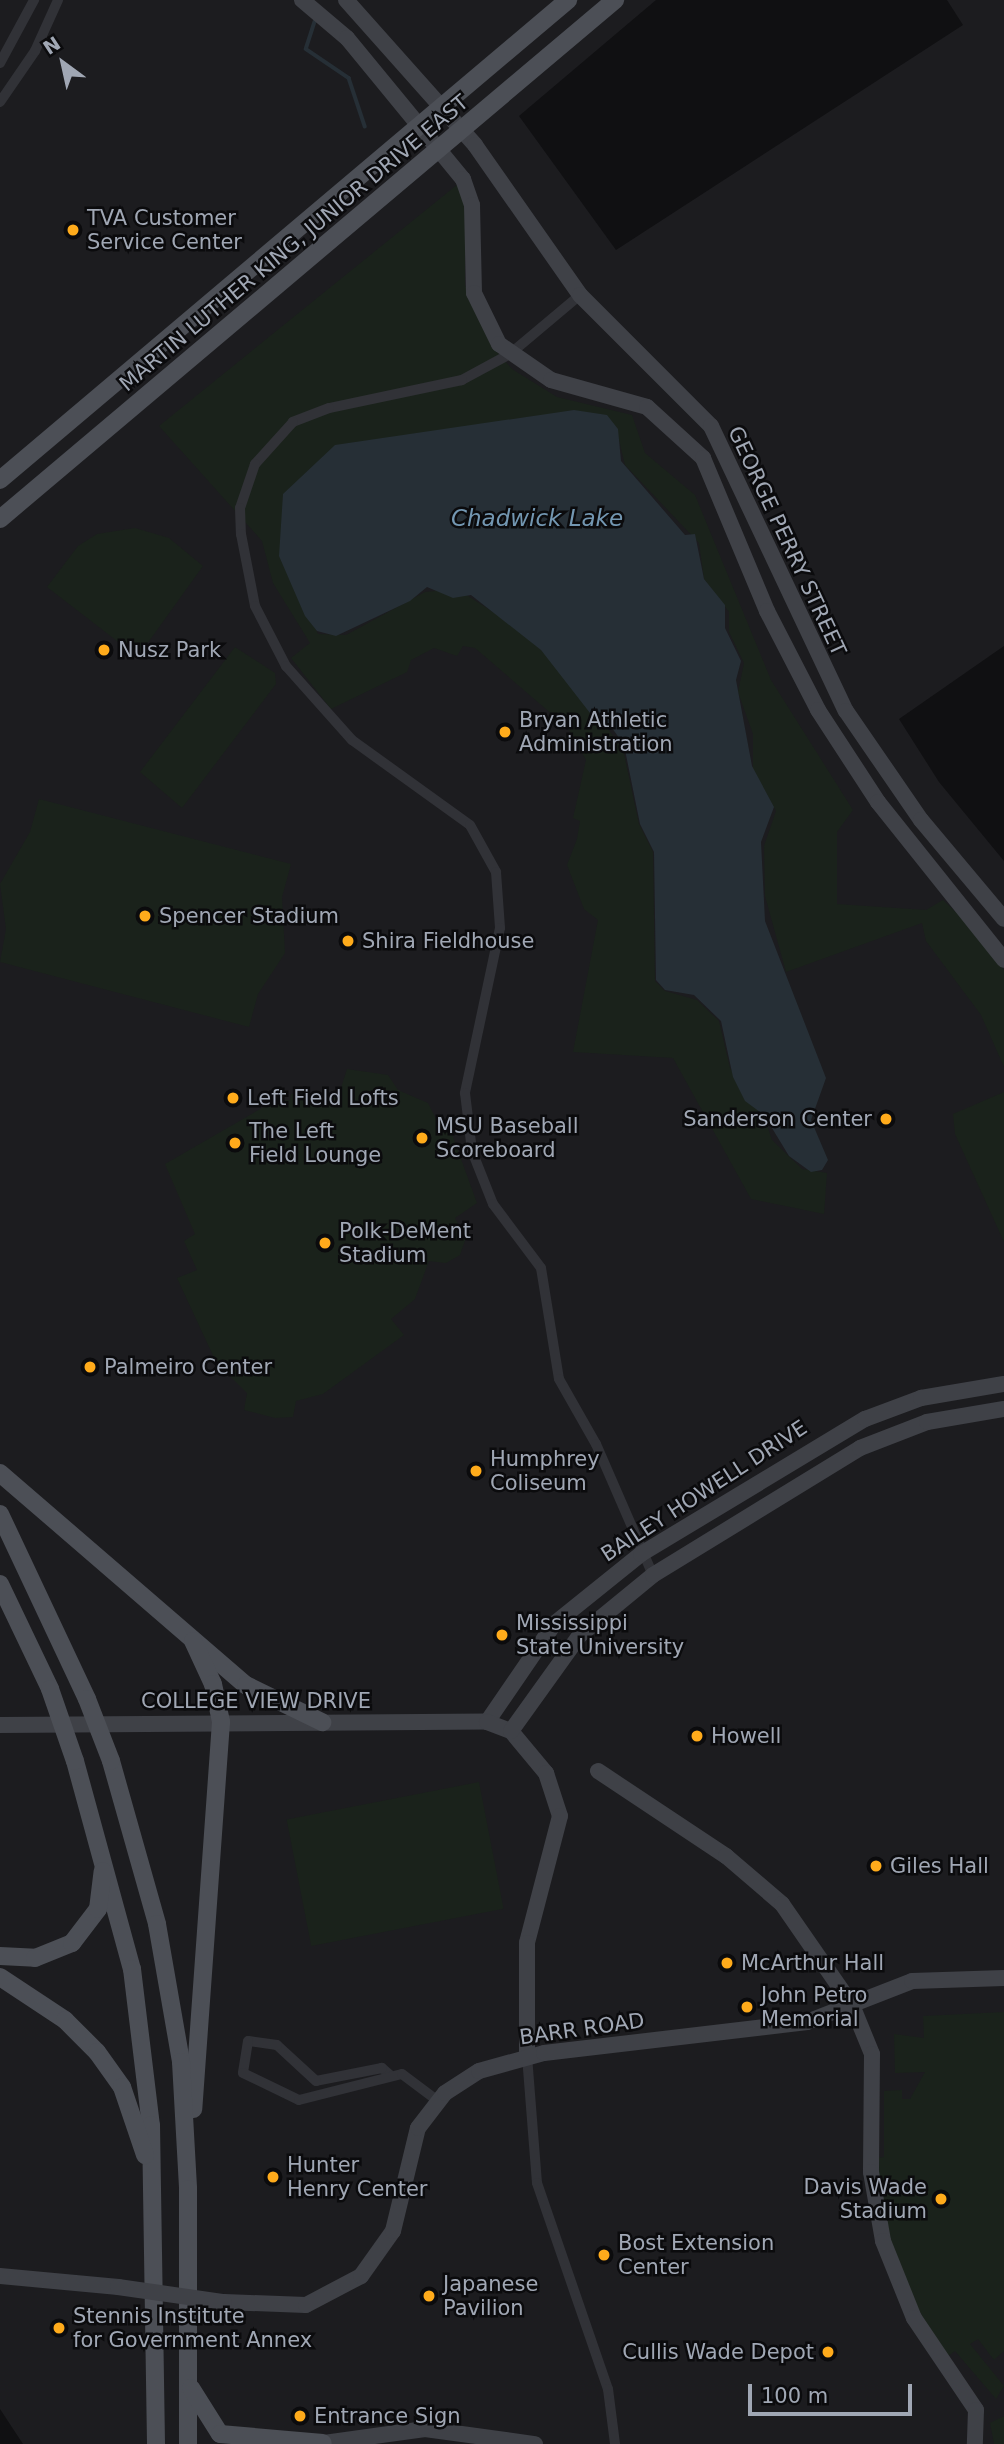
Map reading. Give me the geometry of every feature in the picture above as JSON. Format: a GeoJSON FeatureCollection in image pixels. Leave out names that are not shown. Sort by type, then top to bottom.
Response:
{"type":"FeatureCollection","features":[{"type":"Feature","properties":{"kind":"main road","name":"MARTIN LUTHER KING, JUNIOR DRIVE EAST"},"geometry":{"type":"LineString","coordinates":[[0,480],[568,0]]}},
{"type":"Feature","properties":{"kind":"main road","name":"MARTIN LUTHER KING, JUNIOR DRIVE EAST"},"geometry":{"type":"LineString","coordinates":[[0,519],[615,0]]}},
{"type":"Feature","properties":{"kind":"main road"},"geometry":{"type":"LineString","coordinates":[[0,1473],[246,1685],[322,1722]]}},
{"type":"Feature","properties":{"kind":"main road"},"geometry":{"type":"LineString","coordinates":[[0,1514],[87,1699],[139,1845],[171,1995],[188,2189]]}},
{"type":"Feature","properties":{"kind":"main road"},"geometry":{"type":"LineString","coordinates":[[0,1584],[50,1689],[75,1761],[102,1843],[132,1969],[151,2125],[155,2225],[156,2444]]}},
{"type":"Feature","properties":{"kind":"main road"},"geometry":{"type":"LineString","coordinates":[[188,2444],[188,2189],[221,1722],[213,1684],[193,1641]]}},
{"type":"Feature","properties":{"kind":"main road"},"geometry":{"type":"LineString","coordinates":[[0,1956],[42,1956],[82,1933],[101,1898],[102,1843]]}},
{"type":"Feature","properties":{"kind":"main road"},"geometry":{"type":"LineString","coordinates":[[0,1977],[65,2020],[111,2070],[137,2124],[155,2225]]}},
{"type":"Feature","properties":{"kind":"main road"},"geometry":{"type":"LineString","coordinates":[[187,2378],[200,2410],[220,2434],[320,2444]]}},
{"type":"Feature","properties":{"kind":"street"},"geometry":{"type":"LineString","coordinates":[[0,63],[34,0]]}},
{"type":"Feature","properties":{"kind":"street"},"geometry":{"type":"LineString","coordinates":[[0,102],[4,89],[58,0]]}},
{"type":"Feature","properties":{"kind":"street","name":"GEORGE PERRY STREET"},"geometry":{"type":"LineString","coordinates":[[302,0],[347,38],[441,149],[472,205],[471,278],[479,311],[510,354],[551,380],[636,400],[693,445],[818,710],[878,802],[1004,960]]}},
{"type":"Feature","properties":{"kind":"street","name":"GEORGE PERRY STREET"},"geometry":{"type":"LineString","coordinates":[[346,0],[463,131],[579,295],[711,426],[846,711],[921,820],[1004,919]]}},
{"type":"Feature","properties":{"kind":"street"},"geometry":{"type":"LineString","coordinates":[[579,295],[510,354],[450,384],[329,408],[279,433],[247,485],[240,508],[244,560],[269,636],[309,695],[352,740],[453,809],[481,840],[496,872],[500,928],[465,1093],[472,1151],[493,1204],[541,1268],[555,1369],[596,1444],[641,1554],[653,1576]]}},
{"type":"Feature","properties":{"kind":"street","name":"BAILEY HOWELL DRIVE"},"geometry":{"type":"LineString","coordinates":[[487,1722],[554,1624],[641,1554],[865,1419],[921,1398],[1004,1384]]}},
{"type":"Feature","properties":{"kind":"street","name":"BAILEY HOWELL DRIVE"},"geometry":{"type":"LineString","coordinates":[[511,1731],[580,1634],[653,1576],[860,1448],[926,1422],[1004,1409]]}},
{"type":"Feature","properties":{"kind":"street","name":"COLLEGE VIEW DRIVE"},"geometry":{"type":"LineString","coordinates":[[0,1724],[487,1722],[511,1731]]}},
{"type":"Feature","properties":{"kind":"street"},"geometry":{"type":"LineString","coordinates":[[511,1731],[546,1773],[560,1816],[527,1943],[527,2056],[537,2183],[608,2389],[615,2444]]}},
{"type":"Feature","properties":{"kind":"street"},"geometry":{"type":"LineString","coordinates":[[598,1771],[772,1895],[804,1931],[852,2005],[872,2054],[871,2172],[883,2241],[914,2318],[972,2402],[975,2444]]}},
{"type":"Feature","properties":{"kind":"street","name":"BARR ROAD"},"geometry":{"type":"LineString","coordinates":[[0,2276],[118,2287],[224,2302],[306,2305],[361,2276],[393,2231],[408,2152],[438,2101],[479,2071],[527,2056],[791,2025],[852,2005],[912,1980],[1004,1978]]}},
{"type":"Feature","properties":{"kind":"street"},"geometry":{"type":"LineString","coordinates":[[318,2098],[316,2081],[277,2045],[248,2041],[243,2073],[292,2098],[318,2098],[390,2075],[406,2076],[438,2101]]}},
{"type":"Feature","properties":{"kind":"street"},"geometry":{"type":"LineString","coordinates":[[316,2081],[383,2068],[390,2075]]}},
{"type":"Feature","properties":{"kind":"street"},"geometry":{"type":"LineString","coordinates":[[320,2444],[380,2439],[425,2429],[535,2444]]}},
{"type":"Feature","properties":{"kind":"shaded area","name":"Mississippi State University"},"geometry":{"type":"Polygon","coordinates":[[[0,0],[656,0],[519,116],[616,250],[963,25],[947,0],[1004,0],[1004,646],[899,719],[939,782],[1004,861],[1004,2444],[23,2444],[0,2409],[0,0]]]}},
{"type":"Feature","properties":{"kind":"shaded area"},"geometry":{"type":"Polygon","coordinates":[[[458,184],[465,206],[465,285],[491,345],[512,369],[557,397],[632,415],[645,453],[695,495],[771,680],[853,810],[837,832],[837,904],[926,910],[943,900],[960,916],[1004,970],[1004,1067],[981,1015],[926,941],[922,923],[786,972],[765,896],[764,846],[776,811],[753,769],[753,734],[738,692],[744,663],[729,632],[729,612],[704,579],[699,543],[625,465],[617,432],[280,557],[318,634],[346,635],[425,592],[457,589],[515,626],[565,672],[623,749],[639,824],[653,852],[655,981],[665,991],[697,1000],[719,1021],[730,1068],[764,1116],[772,1140],[802,1169],[827,1173],[824,1214],[751,1199],[673,1058],[573,1052],[598,920],[584,909],[567,865],[577,839],[580,821],[573,818],[586,760],[568,728],[475,648],[463,646],[457,656],[434,648],[411,660],[407,672],[331,709],[291,658],[310,643],[273,583],[262,541],[159,426],[458,184]]]}},
{"type":"Feature","properties":{"kind":"shaded area"},"geometry":{"type":"Polygon","coordinates":[[[135,528],[169,538],[203,566],[142,651],[130,651],[47,587],[78,546],[97,534],[135,528]]]}},
{"type":"Feature","properties":{"kind":"shaded area"},"geometry":{"type":"Polygon","coordinates":[[[235,647],[275,673],[276,684],[182,808],[140,772],[235,647]]]}},
{"type":"Feature","properties":{"kind":"shaded area","name":"Spencer Stadium"},"geometry":{"type":"Polygon","coordinates":[[[39,799],[291,864],[282,897],[285,953],[258,994],[249,1027],[0,962],[6,929],[0,884],[30,832],[39,799]]]}},
{"type":"Feature","properties":{"kind":"shaded area","name":"Polk-DeMent Stadium"},"geometry":{"type":"Polygon","coordinates":[[[347,1069],[388,1075],[398,1090],[428,1103],[437,1121],[448,1123],[477,1203],[455,1218],[466,1238],[460,1255],[446,1263],[429,1261],[415,1299],[391,1319],[404,1335],[323,1394],[296,1401],[293,1417],[275,1418],[244,1410],[247,1393],[216,1362],[177,1278],[197,1270],[184,1241],[195,1234],[165,1164],[274,1101],[290,1100],[291,1094],[339,1094],[347,1069]]]}},
{"type":"Feature","properties":{"kind":"shaded area"},"geometry":{"type":"Polygon","coordinates":[[[1004,1092],[1004,1242],[955,1134],[953,1114],[1004,1092]]]}},
{"type":"Feature","properties":{"kind":"shaded area"},"geometry":{"type":"Polygon","coordinates":[[[479,1782],[504,1909],[311,1946],[287,1819],[479,1782]]]}},
{"type":"Feature","properties":{"kind":"shaded area","name":"Davis Wade Stadium"},"geometry":{"type":"Polygon","coordinates":[[[1004,2012],[1004,2351],[994,2360],[978,2339],[970,2344],[1004,2386],[996,2399],[955,2351],[948,2356],[921,2314],[894,2259],[875,2158],[884,2157],[884,2091],[902,2090],[902,2099],[910,2099],[925,2072],[895,2073],[894,2034],[924,2038],[923,2016],[1004,2012]]]}},
{"type":"Feature","properties":{"kind":"shaded area"},"geometry":{"type":"Polygon","coordinates":[[[1004,2416],[1004,2444],[994,2444],[990,2423],[1004,2416]]]}},
{"type":"Feature","properties":{"kind":"water","name":"Chadwick Lake"},"geometry":{"type":"Polygon","coordinates":[[[574,410],[607,415],[618,429],[621,461],[685,535],[695,534],[704,579],[725,605],[725,628],[741,661],[736,680],[752,766],[774,807],[761,842],[765,921],[826,1078],[811,1120],[828,1160],[822,1170],[811,1172],[789,1156],[764,1115],[745,1101],[733,1077],[721,1021],[694,995],[665,990],[656,980],[654,852],[640,824],[624,745],[610,725],[590,713],[541,650],[471,595],[453,598],[427,587],[410,601],[336,636],[317,631],[305,616],[279,556],[283,494],[335,445],[574,410]]]}},
{"type":"Feature","properties":{"kind":"waterway"},"geometry":{"type":"LineString","coordinates":[[315,22],[306,49],[349,78],[365,126]]}},
{"type":"Feature","properties":{"kind":"place","name":"TVA Customer Service Center"},"geometry":{"type":"Point","coordinates":[73,230]}},
{"type":"Feature","properties":{"kind":"place","name":"Nusz Park"},"geometry":{"type":"Point","coordinates":[104,650]}},
{"type":"Feature","properties":{"kind":"place","name":"Bryan Athletic Administration"},"geometry":{"type":"Point","coordinates":[505,732]}},
{"type":"Feature","properties":{"kind":"place","name":"Spencer Stadium"},"geometry":{"type":"Point","coordinates":[145,916]}},
{"type":"Feature","properties":{"kind":"place","name":"Shira Fieldhouse"},"geometry":{"type":"Point","coordinates":[348,941]}},
{"type":"Feature","properties":{"kind":"place","name":"Left Field Lofts"},"geometry":{"type":"Point","coordinates":[233,1098]}},
{"type":"Feature","properties":{"kind":"place","name":"Sanderson Center"},"geometry":{"type":"Point","coordinates":[886,1119]}},
{"type":"Feature","properties":{"kind":"place","name":"MSU Baseball Scoreboard"},"geometry":{"type":"Point","coordinates":[422,1138]}},
{"type":"Feature","properties":{"kind":"place","name":"The Left Field Lounge"},"geometry":{"type":"Point","coordinates":[235,1143]}},
{"type":"Feature","properties":{"kind":"place","name":"Polk-DeMent Stadium"},"geometry":{"type":"Point","coordinates":[325,1243]}},
{"type":"Feature","properties":{"kind":"place","name":"Palmeiro Center"},"geometry":{"type":"Point","coordinates":[90,1367]}},
{"type":"Feature","properties":{"kind":"place","name":"Humphrey Coliseum"},"geometry":{"type":"Point","coordinates":[476,1471]}},
{"type":"Feature","properties":{"kind":"place","name":"Mississippi State University"},"geometry":{"type":"Point","coordinates":[502,1635]}},
{"type":"Feature","properties":{"kind":"place","name":"Howell"},"geometry":{"type":"Point","coordinates":[697,1736]}},
{"type":"Feature","properties":{"kind":"place","name":"Giles Hall"},"geometry":{"type":"Point","coordinates":[876,1866]}},
{"type":"Feature","properties":{"kind":"place","name":"McArthur Hall"},"geometry":{"type":"Point","coordinates":[727,1963]}},
{"type":"Feature","properties":{"kind":"place","name":"John Petro Memorial"},"geometry":{"type":"Point","coordinates":[747,2007]}},
{"type":"Feature","properties":{"kind":"place","name":"Hunter Henry Center"},"geometry":{"type":"Point","coordinates":[273,2177]}},
{"type":"Feature","properties":{"kind":"place","name":"Davis Wade Stadium"},"geometry":{"type":"Point","coordinates":[941,2199]}},
{"type":"Feature","properties":{"kind":"place","name":"Bost Extension Center"},"geometry":{"type":"Point","coordinates":[604,2255]}},
{"type":"Feature","properties":{"kind":"place","name":"Japanese Pavilion"},"geometry":{"type":"Point","coordinates":[429,2296]}},
{"type":"Feature","properties":{"kind":"place","name":"Stennis Institute for Government Annex"},"geometry":{"type":"Point","coordinates":[59,2328]}},
{"type":"Feature","properties":{"kind":"place","name":"Cullis Wade Depot"},"geometry":{"type":"Point","coordinates":[828,2352]}},
{"type":"Feature","properties":{"kind":"place","name":"Entrance Sign"},"geometry":{"type":"Point","coordinates":[300,2416]}}]}
